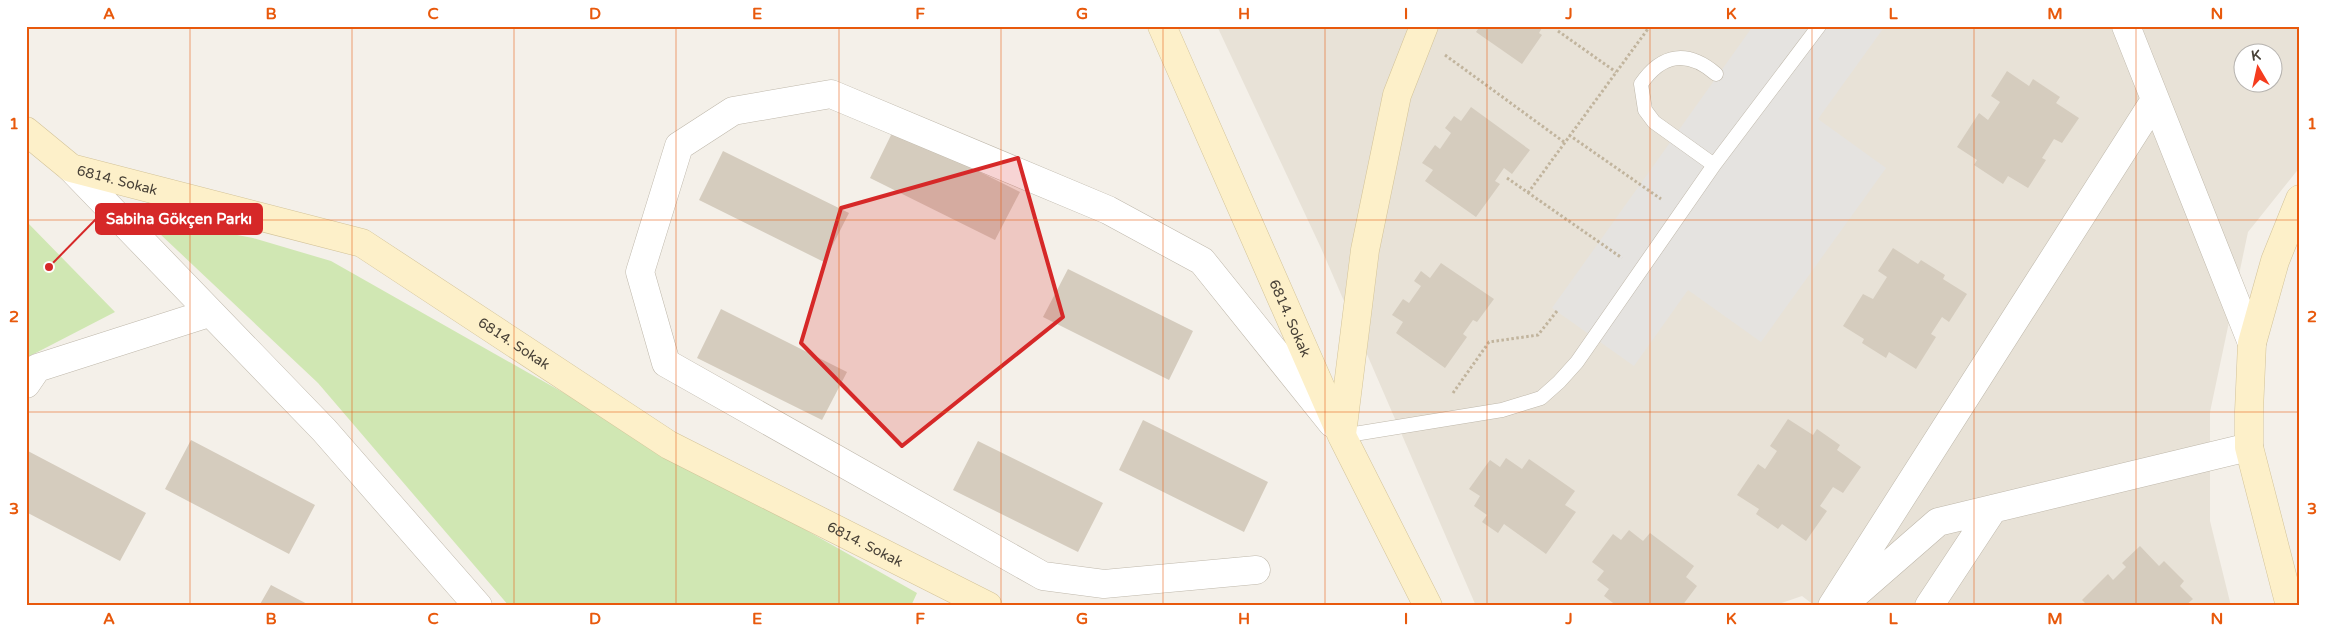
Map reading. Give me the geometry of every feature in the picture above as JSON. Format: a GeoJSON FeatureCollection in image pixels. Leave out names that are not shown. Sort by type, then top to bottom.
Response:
{"type":"FeatureCollection","features":[{"type":"Feature","properties":{"kind":"street","name":"6814. Sokak"},"geometry":{"type":"LineString","coordinates":[[1162,26],[1342,436],[1428,606]]}},
{"type":"Feature","properties":{"kind":"street"},"geometry":{"type":"LineString","coordinates":[[1342,436],[1367,241],[1397,96],[1424,26]]}},
{"type":"Feature","properties":{"kind":"street"},"geometry":{"type":"LineString","coordinates":[[2126,26],[2252,343]]}},
{"type":"Feature","properties":{"kind":"street"},"geometry":{"type":"LineString","coordinates":[[1256,570],[1104,584],[1042,576],[666,363],[640,272],[679,146],[733,110],[831,94],[1108,210],[1202,261],[1342,436]]}},
{"type":"Feature","properties":{"kind":"street"},"geometry":{"type":"LineString","coordinates":[[1832,606],[2155,100]]}},
{"type":"Feature","properties":{"kind":"street","name":"6814. Sokak"},"geometry":{"type":"LineString","coordinates":[[26,131],[71,168],[362,243],[669,445],[973,603]]}},
{"type":"Feature","properties":{"kind":"street"},"geometry":{"type":"LineString","coordinates":[[71,168],[209,314],[324,430],[478,606]]}},
{"type":"Feature","properties":{"kind":"street"},"geometry":{"type":"LineString","coordinates":[[2290,606],[2249,447],[2252,343],[2275,261],[2300,200]]}},
{"type":"Feature","properties":{"kind":"street"},"geometry":{"type":"LineString","coordinates":[[26,384],[37,368],[209,314]]}},
{"type":"Feature","properties":{"kind":"street"},"geometry":{"type":"LineString","coordinates":[[1842,606],[1938,522],[2249,447]]}},
{"type":"Feature","properties":{"kind":"street"},"geometry":{"type":"LineString","coordinates":[[1928,606],[1993,509]]}},
{"type":"Feature","properties":{"kind":"lane"},"geometry":{"type":"LineString","coordinates":[[1342,436],[1502,410],[1541,398],[1577,362],[1714,165],[1819,26]]}},
{"type":"Feature","properties":{"kind":"lane"},"geometry":{"type":"LineString","coordinates":[[1714,165],[1654,122],[1645,110],[1641,84],[1649,72],[1663,61],[1683,58],[1702,62],[1716,74]]}},
{"type":"Feature","properties":{"kind":"path"},"geometry":{"type":"LineString","coordinates":[[1528,192],[1650,26]]}},
{"type":"Feature","properties":{"kind":"path"},"geometry":{"type":"LineString","coordinates":[[1558,31],[1616,72]]}},
{"type":"Feature","properties":{"kind":"path"},"geometry":{"type":"LineString","coordinates":[[1444,55],[1564,142]]}},
{"type":"Feature","properties":{"kind":"path"},"geometry":{"type":"LineString","coordinates":[[1569,135],[1681,212]]}},
{"type":"Feature","properties":{"kind":"path"},"geometry":{"type":"LineString","coordinates":[[1507,178],[1640,271]]}},
{"type":"Feature","properties":{"kind":"path"},"geometry":{"type":"LineString","coordinates":[[1448,418],[1452,395],[1489,342],[1538,335],[1557,311]]}},
{"type":"Feature","properties":{"kind":"highlighted area"},"geometry":{"type":"Polygon","coordinates":[[[1018,158],[1063,317],[902,446],[801,343],[841,208],[1018,158]]]}},
{"type":"Feature","properties":{"kind":"shaded area"},"geometry":{"type":"Polygon","coordinates":[[[1217,26],[2300,26],[2300,167],[2248,232],[2210,412],[2210,521],[2231,606],[1815,606],[1802,596],[1773,606],[1476,606],[1321,248],[1217,26]]]}},
{"type":"Feature","properties":{"kind":"shaded area"},"geometry":{"type":"Polygon","coordinates":[[[1753,26],[1885,26],[1818,119],[1886,168],[1761,342],[1688,290],[1634,366],[1552,308],[1753,26]]]}},
{"type":"Feature","properties":{"kind":"green space"},"geometry":{"type":"Polygon","coordinates":[[[142,217],[253,238],[331,261],[917,593],[911,606],[509,606],[318,383],[142,217]]]}},
{"type":"Feature","properties":{"kind":"green space"},"geometry":{"type":"Polygon","coordinates":[[[26,221],[115,312],[26,358],[26,221]]]}},
{"type":"Feature","properties":{"kind":"building"},"geometry":{"type":"Polygon","coordinates":[[[1480,26],[1543,26],[1539,33],[1542,35],[1522,64],[1476,32],[1480,26]]]}},
{"type":"Feature","properties":{"kind":"building"},"geometry":{"type":"Polygon","coordinates":[[[2007,71],[2029,86],[2033,79],[2060,97],[2056,103],[2079,118],[2062,143],[2054,139],[2042,158],[2046,160],[2028,188],[2008,176],[2003,184],[1974,165],[1977,160],[1957,147],[1979,113],[1988,120],[2000,102],[1991,96],[2007,71]]]}},
{"type":"Feature","properties":{"kind":"building"},"geometry":{"type":"Polygon","coordinates":[[[1471,107],[1530,150],[1512,174],[1504,168],[1495,181],[1500,184],[1476,217],[1425,181],[1433,170],[1422,163],[1435,145],[1440,149],[1451,133],[1445,128],[1454,116],[1461,121],[1471,107]]]}},
{"type":"Feature","properties":{"kind":"building"},"geometry":{"type":"Polygon","coordinates":[[[894,129],[1020,192],[995,240],[870,178],[894,129]]]}},
{"type":"Feature","properties":{"kind":"building"},"geometry":{"type":"Polygon","coordinates":[[[723,151],[849,213],[824,262],[699,200],[723,151]]]}},
{"type":"Feature","properties":{"kind":"building"},"geometry":{"type":"Polygon","coordinates":[[[1893,248],[1918,264],[1921,260],[1945,275],[1943,279],[1967,294],[1949,322],[1942,317],[1931,334],[1936,337],[1916,369],[1889,352],[1886,358],[1862,343],[1864,339],[1843,326],[1863,294],[1873,299],[1887,277],[1878,271],[1893,248]]]}},
{"type":"Feature","properties":{"kind":"building"},"geometry":{"type":"Polygon","coordinates":[[[1441,263],[1494,299],[1477,322],[1473,320],[1463,334],[1467,337],[1445,368],[1396,333],[1403,322],[1392,315],[1403,299],[1409,303],[1421,286],[1414,281],[1421,271],[1430,278],[1441,263]]]}},
{"type":"Feature","properties":{"kind":"building"},"geometry":{"type":"Polygon","coordinates":[[[1068,269],[1193,331],[1169,380],[1043,317],[1068,269]]]}},
{"type":"Feature","properties":{"kind":"building"},"geometry":{"type":"Polygon","coordinates":[[[721,309],[847,372],[822,420],[697,358],[721,309]]]}},
{"type":"Feature","properties":{"kind":"building"},"geometry":{"type":"Polygon","coordinates":[[[1788,419],[1813,435],[1817,429],[1840,445],[1837,450],[1861,467],[1843,493],[1833,487],[1820,506],[1827,511],[1806,541],[1782,524],[1778,529],[1756,514],[1759,509],[1737,495],[1758,464],[1765,469],[1777,451],[1770,446],[1788,419]]]}},
{"type":"Feature","properties":{"kind":"building"},"geometry":{"type":"Polygon","coordinates":[[[1143,420],[1268,482],[1244,532],[1119,470],[1143,420]]]}},
{"type":"Feature","properties":{"kind":"building"},"geometry":{"type":"Polygon","coordinates":[[[191,440],[315,505],[289,554],[165,489],[191,440]]]}},
{"type":"Feature","properties":{"kind":"building"},"geometry":{"type":"Polygon","coordinates":[[[978,441],[1103,503],[1078,552],[953,490],[978,441]]]}},
{"type":"Feature","properties":{"kind":"building"},"geometry":{"type":"Polygon","coordinates":[[[26,450],[146,513],[120,561],[26,512],[26,450]]]}},
{"type":"Feature","properties":{"kind":"building"},"geometry":{"type":"Polygon","coordinates":[[[1506,458],[1522,469],[1529,459],[1575,491],[1565,505],[1576,512],[1546,554],[1504,524],[1498,533],[1482,522],[1487,515],[1474,506],[1480,496],[1469,489],[1490,460],[1500,467],[1506,458]]]}},
{"type":"Feature","properties":{"kind":"building"},"geometry":{"type":"Polygon","coordinates":[[[1629,530],[1643,541],[1650,533],[1694,566],[1686,577],[1697,586],[1682,606],[1617,606],[1604,596],[1609,589],[1597,580],[1604,571],[1592,562],[1613,534],[1621,540],[1629,530]]]}},
{"type":"Feature","properties":{"kind":"building"},"geometry":{"type":"Polygon","coordinates":[[[2140,546],[2159,566],[2164,561],[2184,581],[2180,586],[2193,599],[2185,606],[2088,606],[2082,600],[2108,574],[2113,580],[2126,567],[2122,563],[2140,546]]]}},
{"type":"Feature","properties":{"kind":"building"},"geometry":{"type":"Polygon","coordinates":[[[271,585],[311,606],[259,606],[271,585]]]}},
{"type":"Feature","properties":{"kind":"place","name":"Sabiha Gökçen Parkı"},"geometry":{"type":"Point","coordinates":[49,267]}}]}
